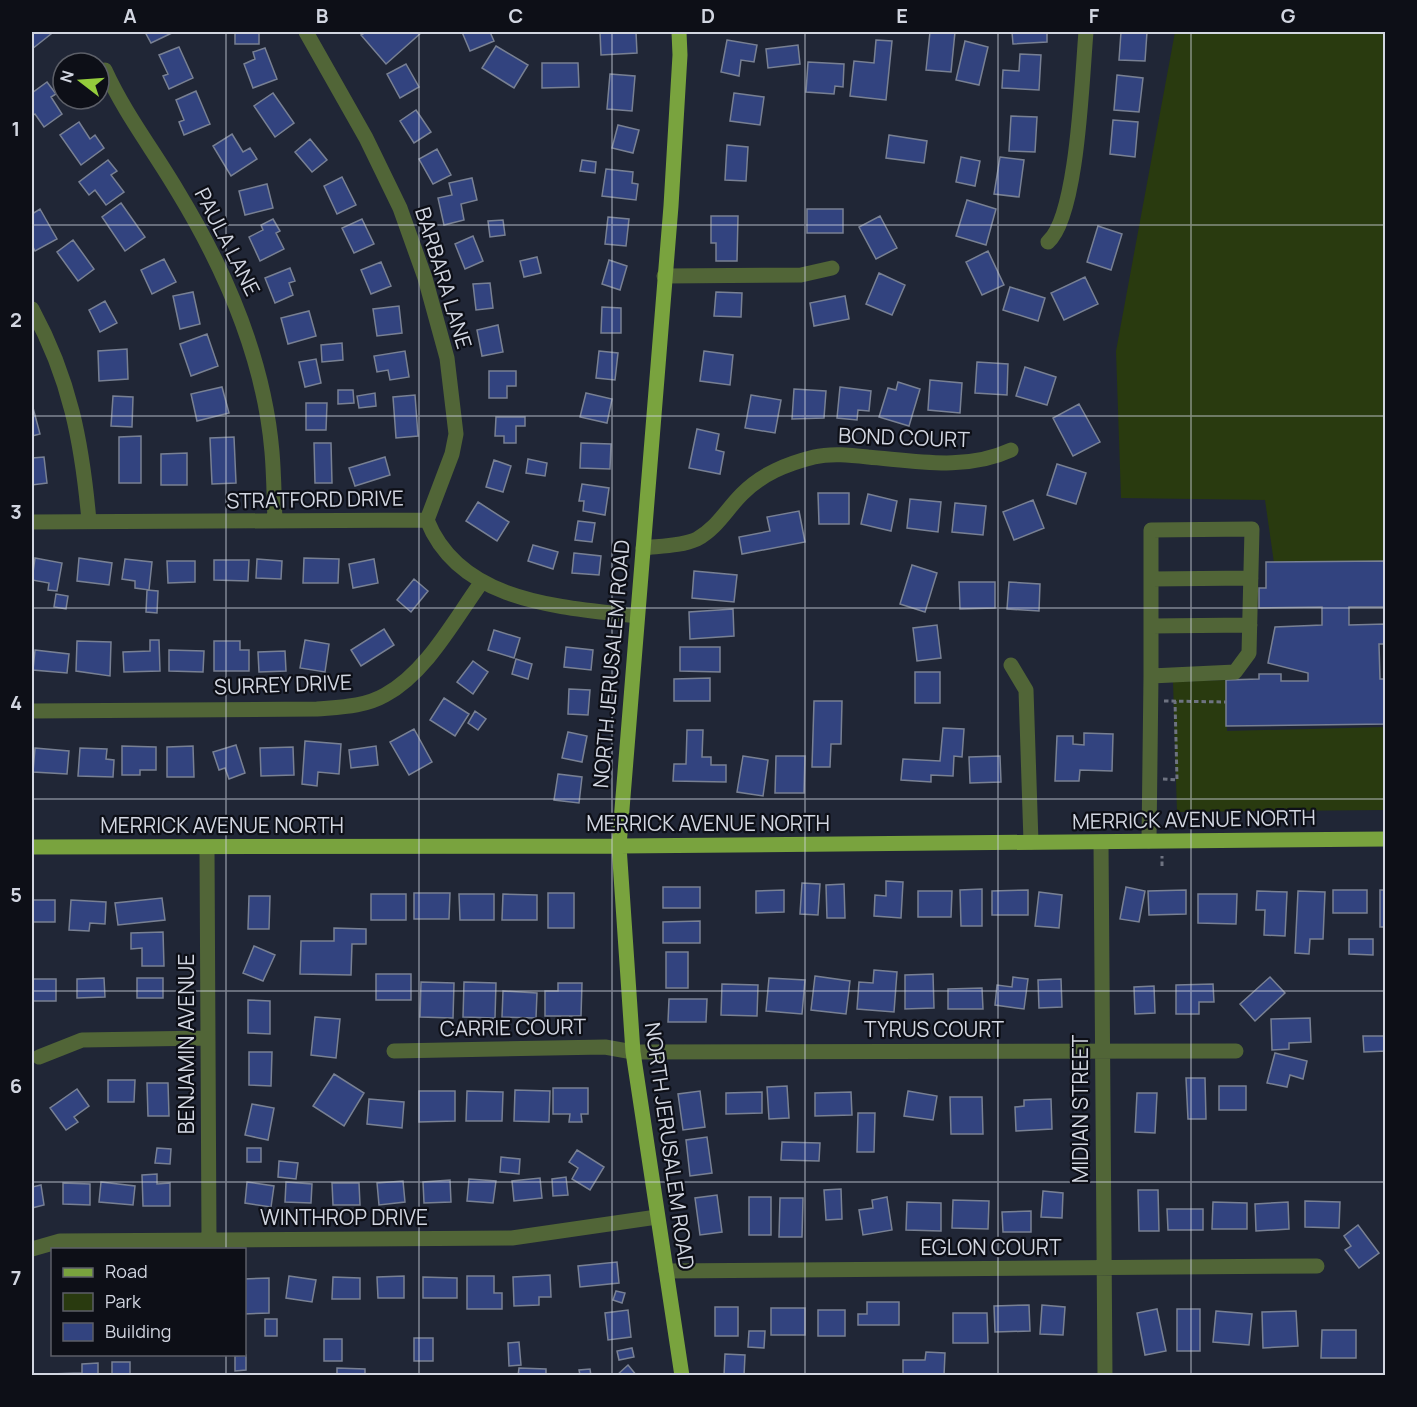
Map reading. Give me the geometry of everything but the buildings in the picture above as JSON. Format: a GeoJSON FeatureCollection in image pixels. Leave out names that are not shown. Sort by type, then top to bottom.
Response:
{"type":"FeatureCollection","features":[{"type":"Feature","properties":{"kind":"main road","name":"NORTH JERUSALEM ROAD"},"geometry":{"type":"LineString","coordinates":[[679,32],[679,78],[619,846],[633,1052],[682,1376]]}},
{"type":"Feature","properties":{"kind":"main road","name":"MERRICK AVENUE NORTH"},"geometry":{"type":"LineString","coordinates":[[32,848],[619,846],[1386,839]]}},
{"type":"Feature","properties":{"kind":"street","name":"BARBARA LANE"},"geometry":{"type":"LineString","coordinates":[[306,32],[366,138],[400,208],[425,278],[447,358],[456,434],[452,454],[427,520]]}},
{"type":"Feature","properties":{"kind":"street"},"geometry":{"type":"LineString","coordinates":[[1048,243],[1056,236],[1062,223],[1070,187],[1086,32]]}},
{"type":"Feature","properties":{"kind":"street","name":"PAULA LANE"},"geometry":{"type":"LineString","coordinates":[[111,84],[121,106],[178,191],[227,281],[249,341],[263,397],[272,450],[275,520]]}},
{"type":"Feature","properties":{"kind":"street"},"geometry":{"type":"LineString","coordinates":[[664,276],[801,275],[832,268]]}},
{"type":"Feature","properties":{"kind":"street"},"geometry":{"type":"LineString","coordinates":[[32,309],[51,345],[76,421],[84,461],[89,521]]}},
{"type":"Feature","properties":{"kind":"street","name":"BOND COURT"},"geometry":{"type":"LineString","coordinates":[[643,548],[696,539],[718,524],[742,494],[764,476],[785,465],[817,456],[845,454],[946,463],[992,459],[1011,450]]}},
{"type":"Feature","properties":{"kind":"street","name":"STRATFORD DRIVE"},"geometry":{"type":"LineString","coordinates":[[32,522],[427,520],[434,538],[445,551],[481,583],[538,604],[637,616]]}},
{"type":"Feature","properties":{"kind":"street"},"geometry":{"type":"LineString","coordinates":[[1151,676],[1235,672],[1249,653],[1251,530],[1151,530],[1151,676],[1156,841]]}},
{"type":"Feature","properties":{"kind":"street"},"geometry":{"type":"LineString","coordinates":[[1151,579],[1251,578]]}},
{"type":"Feature","properties":{"kind":"street","name":"SURREY DRIVE"},"geometry":{"type":"LineString","coordinates":[[32,711],[317,709],[356,706],[384,696],[407,680],[427,657],[481,583]]}},
{"type":"Feature","properties":{"kind":"street"},"geometry":{"type":"LineString","coordinates":[[1151,626],[1250,625]]}},
{"type":"Feature","properties":{"kind":"street"},"geometry":{"type":"LineString","coordinates":[[1011,665],[1026,690],[1031,842]]}},
{"type":"Feature","properties":{"kind":"street","name":"MIDIAN STREET"},"geometry":{"type":"LineString","coordinates":[[1101,842],[1105,1376]]}},
{"type":"Feature","properties":{"kind":"street","name":"BENJAMIN AVENUE"},"geometry":{"type":"LineString","coordinates":[[207,847],[209,1240]]}},
{"type":"Feature","properties":{"kind":"street"},"geometry":{"type":"LineString","coordinates":[[39,1057],[82,1040],[208,1038]]}},
{"type":"Feature","properties":{"kind":"street","name":"CARRIE COURT"},"geometry":{"type":"LineString","coordinates":[[394,1051],[604,1047],[633,1052]]}},
{"type":"Feature","properties":{"kind":"street","name":"TYRUS COURT"},"geometry":{"type":"LineString","coordinates":[[633,1052],[1236,1051]]}},
{"type":"Feature","properties":{"kind":"street","name":"WINTHROP DRIVE"},"geometry":{"type":"LineString","coordinates":[[32,1249],[60,1241],[513,1238],[657,1217]]}},
{"type":"Feature","properties":{"kind":"street","name":"EGLON COURT"},"geometry":{"type":"LineString","coordinates":[[666,1271],[1317,1266]]}},
{"type":"Feature","properties":{"kind":"path"},"geometry":{"type":"LineString","coordinates":[[1159,701],[1226,702]]}},
{"type":"Feature","properties":{"kind":"path"},"geometry":{"type":"LineString","coordinates":[[1161,790],[1161,779],[1177,780],[1175,701]]}},
{"type":"Feature","properties":{"kind":"path"},"geometry":{"type":"LineString","coordinates":[[1156,841],[1162,866]]}},
{"type":"Feature","properties":{"kind":"green space"},"geometry":{"type":"Polygon","coordinates":[[[1175,32],[1385,32],[1385,561],[1274,563],[1265,500],[1121,498],[1116,351],[1175,32]]]}},
{"type":"Feature","properties":{"kind":"green space"},"geometry":{"type":"Polygon","coordinates":[[[1226,680],[1227,731],[1385,727],[1385,810],[1177,812],[1173,682],[1226,680]]]}}]}
